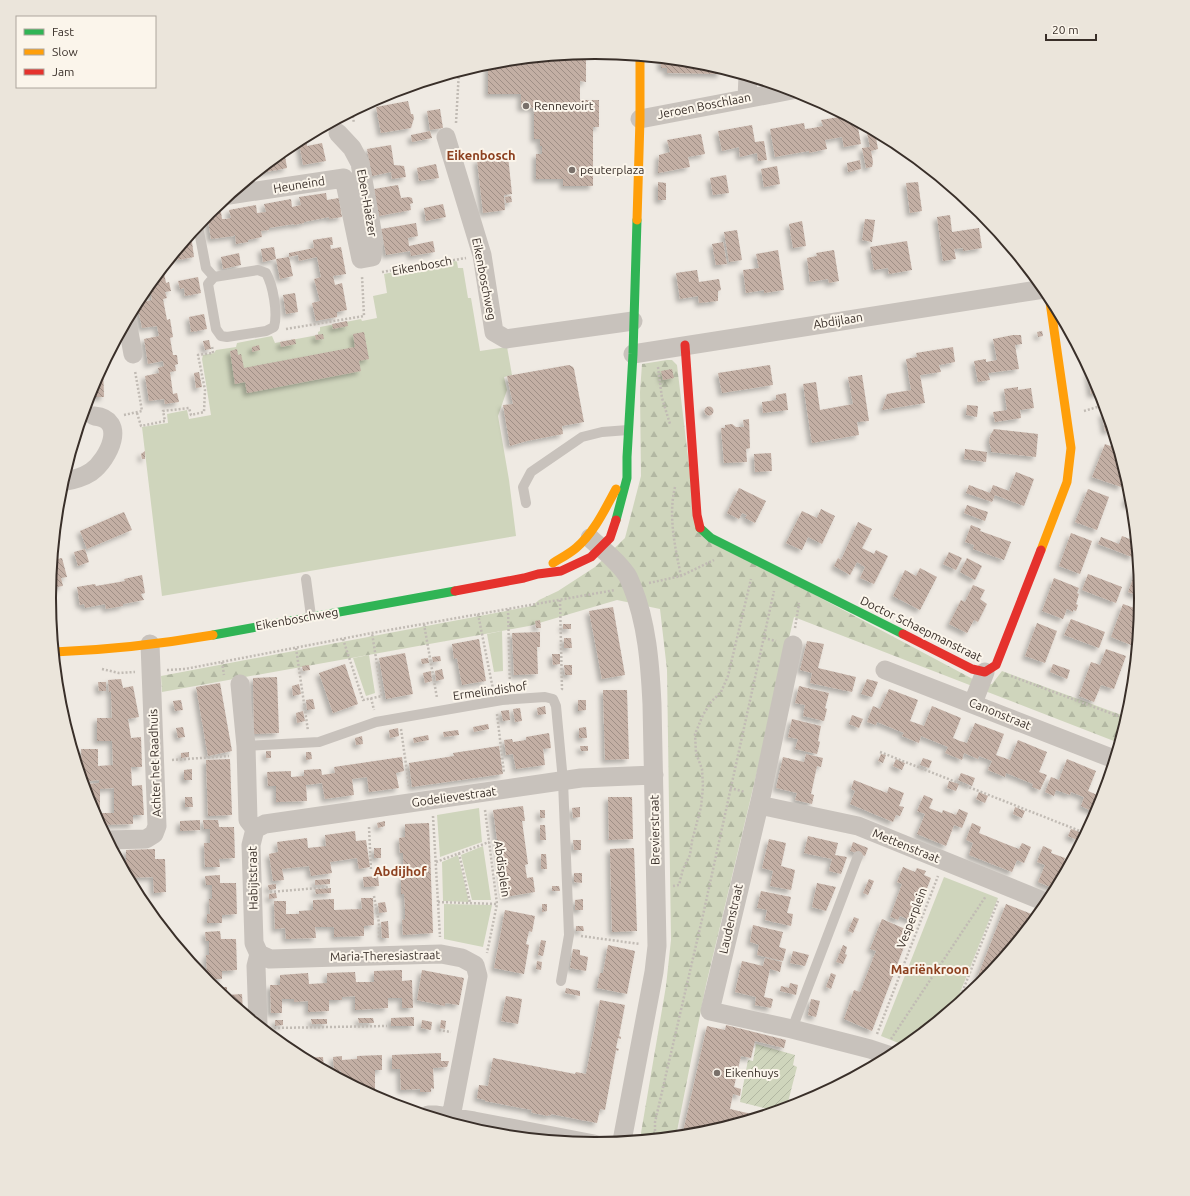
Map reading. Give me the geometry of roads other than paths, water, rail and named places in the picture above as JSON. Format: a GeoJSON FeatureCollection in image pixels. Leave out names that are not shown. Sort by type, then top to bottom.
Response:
{"type":"FeatureCollection","features":[{"type":"Feature","properties":{"kind":"street","name":"Eikenboschweg"},"geometry":{"type":"LineString","coordinates":[[538,574],[576,548],[610,538],[618,515],[627,478],[640,119],[640,61]]}},
{"type":"Feature","properties":{"kind":"street"},"geometry":{"type":"LineString","coordinates":[[747,98],[748,81]]}},
{"type":"Feature","properties":{"kind":"street","name":"Jeroen Boschlaan"},"geometry":{"type":"LineString","coordinates":[[640,119],[780,92]]}},
{"type":"Feature","properties":{"kind":"street","name":"Eben-Haëzer"},"geometry":{"type":"LineString","coordinates":[[338,133],[352,148],[360,163],[374,242],[372,257],[364,270],[344,178]]}},
{"type":"Feature","properties":{"kind":"street","name":"Eikenboschweg"},"geometry":{"type":"LineString","coordinates":[[446,137],[482,256],[494,332],[506,340],[633,321]]}},
{"type":"Feature","properties":{"kind":"street","name":"Heuneind"},"geometry":{"type":"LineString","coordinates":[[240,193],[344,178]]}},
{"type":"Feature","properties":{"kind":"street","name":"Abdijlaan"},"geometry":{"type":"LineString","coordinates":[[632,354],[1037,290]]}},
{"type":"Feature","properties":{"kind":"street","name":"Doctor Schaepmanstraat"},"geometry":{"type":"LineString","coordinates":[[685,345],[697,515],[700,528],[711,538],[756,562],[972,669],[986,672],[996,665],[1067,482],[1071,448],[1052,312]]}},
{"type":"Feature","properties":{"kind":"street"},"geometry":{"type":"LineString","coordinates":[[128,328],[133,354]]}},
{"type":"Feature","properties":{"kind":"street"},"geometry":{"type":"LineString","coordinates":[[69,480],[80,478],[93,471],[110,449],[113,434],[109,422],[103,417],[94,416]]}},
{"type":"Feature","properties":{"kind":"street","name":"Eikenboschweg"},"geometry":{"type":"LineString","coordinates":[[59,652],[172,642],[561,571],[591,557],[594,542],[605,510],[616,489],[619,475],[627,457]]}},
{"type":"Feature","properties":{"kind":"street","name":"Brevierstraat"},"geometry":{"type":"LineString","coordinates":[[594,542],[610,556],[628,576],[637,597],[645,632],[650,668],[654,775],[657,946],[654,972],[623,1136]]}},
{"type":"Feature","properties":{"kind":"street","name":"Achter het Raadhuis"},"geometry":{"type":"LineString","coordinates":[[114,840],[146,839],[154,834],[157,826],[150,644]]}},
{"type":"Feature","properties":{"kind":"street","name":"Laudenstraat"},"geometry":{"type":"LineString","coordinates":[[793,645],[759,805],[710,1011],[792,1029],[881,1054]]}},
{"type":"Feature","properties":{"kind":"street","name":"Canonstraat"},"geometry":{"type":"LineString","coordinates":[[885,670],[1110,757]]}},
{"type":"Feature","properties":{"kind":"street"},"geometry":{"type":"LineString","coordinates":[[973,703],[986,672]]}},
{"type":"Feature","properties":{"kind":"street","name":"Habijtstraat"},"geometry":{"type":"LineString","coordinates":[[240,684],[246,750],[248,820],[255,829],[251,845],[254,943],[260,954],[256,966],[264,1023]]}},
{"type":"Feature","properties":{"kind":"street","name":"Godelievestraat"},"geometry":{"type":"LineString","coordinates":[[255,829],[265,824],[581,778],[654,775]]}},
{"type":"Feature","properties":{"kind":"street","name":"Mettenstraat"},"geometry":{"type":"LineString","coordinates":[[759,805],[858,826],[1041,900]]}},
{"type":"Feature","properties":{"kind":"street","name":"Maria-Theresiastraat"},"geometry":{"type":"LineString","coordinates":[[260,954],[270,959],[441,954],[462,958],[475,965],[478,976],[451,1117]]}},
{"type":"Feature","properties":{"kind":"street"},"geometry":{"type":"LineString","coordinates":[[451,1117],[539,1134]]}},
{"type":"Feature","properties":{"kind":"lane"},"geometry":{"type":"LineString","coordinates":[[199,233],[206,268],[214,277]]}},
{"type":"Feature","properties":{"kind":"lane"},"geometry":{"type":"LineString","coordinates":[[258,270],[266,273],[271,281],[276,319],[274,327],[266,331],[227,337],[221,336],[216,329],[208,284],[214,277],[258,270]]}},
{"type":"Feature","properties":{"kind":"lane"},"geometry":{"type":"LineString","coordinates":[[526,503],[523,487],[530,472],[582,437],[602,432],[628,430]]}},
{"type":"Feature","properties":{"kind":"lane"},"geometry":{"type":"LineString","coordinates":[[306,579],[311,616]]}},
{"type":"Feature","properties":{"kind":"lane","name":"Ermelindishof"},"geometry":{"type":"LineString","coordinates":[[246,750],[314,743],[376,722],[439,712],[495,697],[502,700],[545,697],[553,699],[556,706],[563,781]]}},
{"type":"Feature","properties":{"kind":"lane"},"geometry":{"type":"LineString","coordinates":[[561,982],[569,935],[563,781]]}},
{"type":"Feature","properties":{"kind":"lane"},"geometry":{"type":"LineString","coordinates":[[792,1029],[858,856]]}},
{"type":"Feature","properties":{"kind":"place","name":"Rennevoirt"},"geometry":{"type":"Point","coordinates":[526,106]}},
{"type":"Feature","properties":{"kind":"place","name":"peuterplaza"},"geometry":{"type":"Point","coordinates":[572,170]}},
{"type":"Feature","properties":{"kind":"place","name":"Eikenhuys"},"geometry":{"type":"Point","coordinates":[717,1073]}},
{"type":"Feature","properties":{"kind":"district","name":"Eikenbosch"},"geometry":{"type":"Point","coordinates":[481,155]}},
{"type":"Feature","properties":{"kind":"district","name":"Abdijhof"},"geometry":{"type":"Point","coordinates":[400,871]}},
{"type":"Feature","properties":{"kind":"district","name":"Mariënkroon"},"geometry":{"type":"Point","coordinates":[930,969]}}]}
